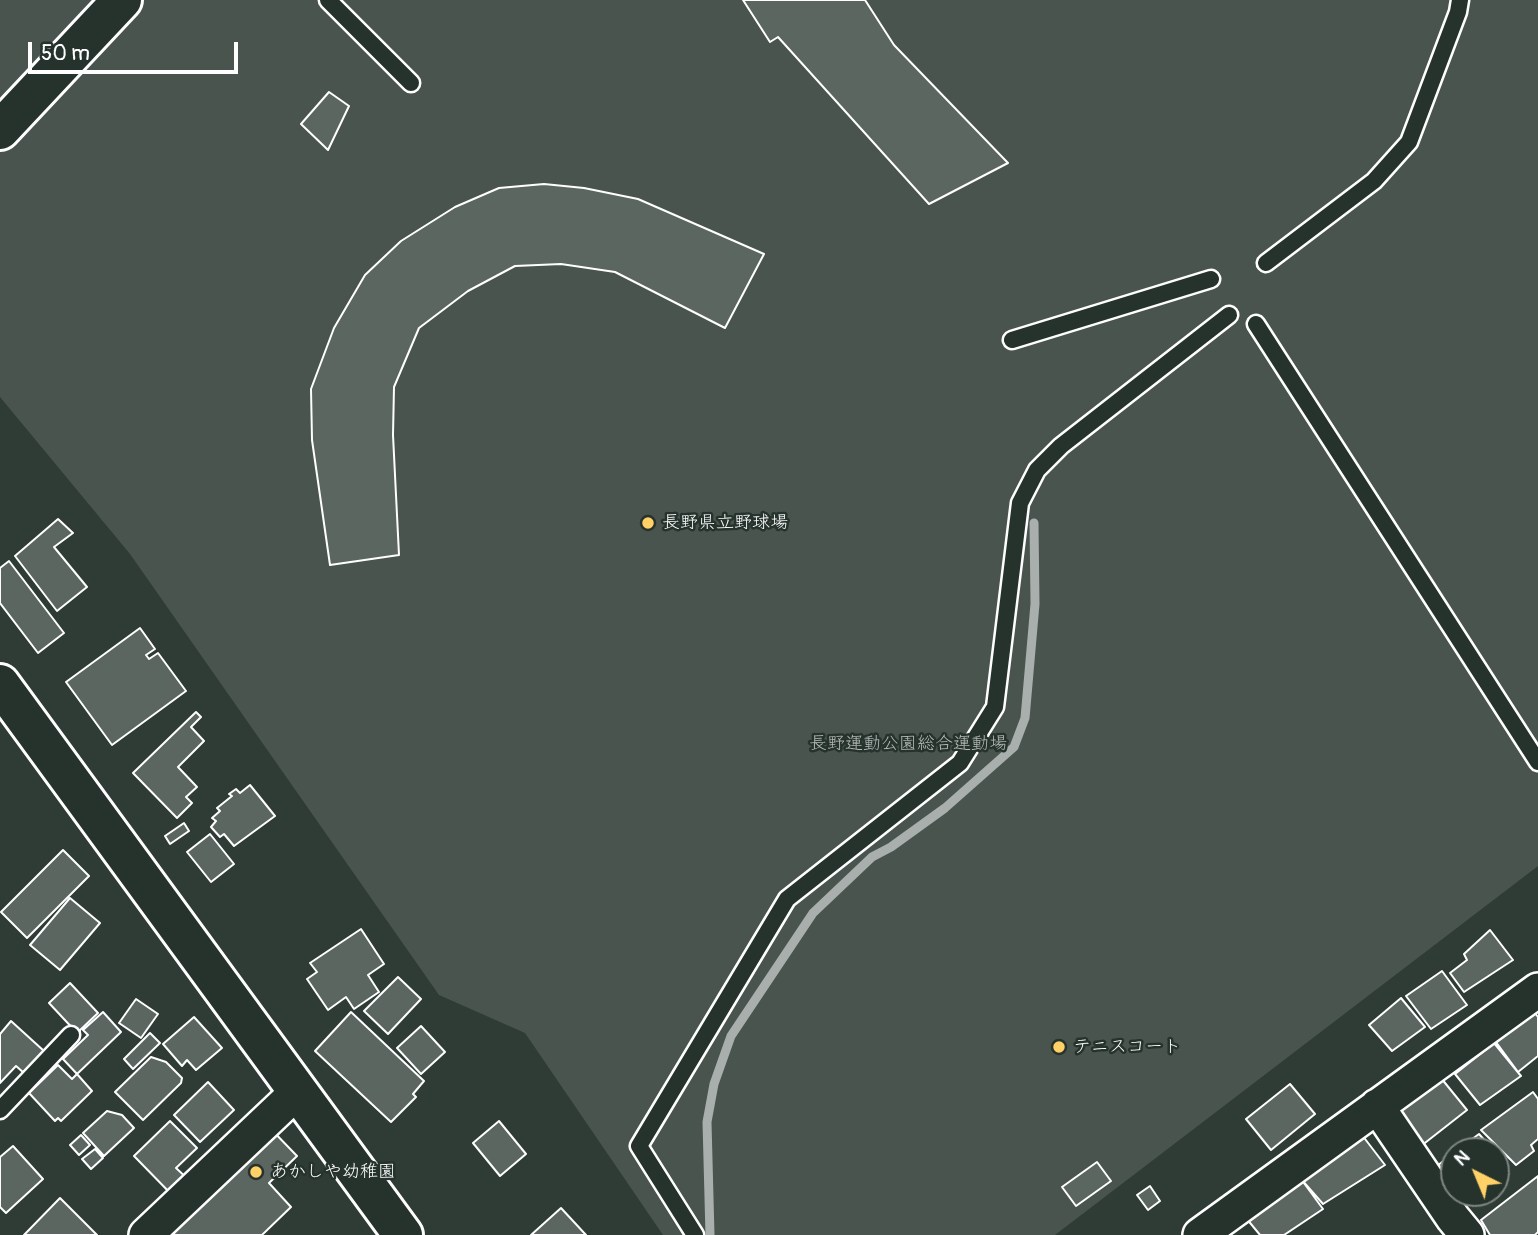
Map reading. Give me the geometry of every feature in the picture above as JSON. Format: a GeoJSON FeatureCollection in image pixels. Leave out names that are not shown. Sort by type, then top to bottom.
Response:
{"type":"FeatureCollection","features":[{"type":"Feature","properties":{"kind":"street"},"geometry":{"type":"LineString","coordinates":[[0,130],[122,0]]}},
{"type":"Feature","properties":{"kind":"street"},"geometry":{"type":"LineString","coordinates":[[0,684],[403,1235]]}},
{"type":"Feature","properties":{"kind":"street"},"geometry":{"type":"LineString","coordinates":[[1200,1235],[1538,990]]}},
{"type":"Feature","properties":{"kind":"street"},"geometry":{"type":"LineString","coordinates":[[146,1235],[298,1091]]}},
{"type":"Feature","properties":{"kind":"street"},"geometry":{"type":"LineString","coordinates":[[1377,1107],[1449,1229]]}},
{"type":"Feature","properties":{"kind":"lane"},"geometry":{"type":"LineString","coordinates":[[328,0],[411,83]]}},
{"type":"Feature","properties":{"kind":"lane"},"geometry":{"type":"LineString","coordinates":[[1266,263],[1374,181],[1409,142],[1458,12],[1460,0]]}},
{"type":"Feature","properties":{"kind":"lane"},"geometry":{"type":"LineString","coordinates":[[1012,340],[1211,279]]}},
{"type":"Feature","properties":{"kind":"lane"},"geometry":{"type":"LineString","coordinates":[[695,1235],[639,1146],[787,899],[960,762],[995,707],[1020,503],[1037,470],[1061,446],[1229,315]]}},
{"type":"Feature","properties":{"kind":"lane"},"geometry":{"type":"LineString","coordinates":[[1256,324],[1538,761]]}},
{"type":"Feature","properties":{"kind":"lane"},"geometry":{"type":"LineString","coordinates":[[0,1110],[71,1035]]}},
{"type":"Feature","properties":{"kind":"green space","name":"長野運動公園総合運動場"},"geometry":{"type":"Polygon","coordinates":[[[0,0],[1538,0],[1538,866],[1055,1235],[663,1235],[525,1033],[439,995],[130,554],[0,397],[0,0]]]}},
{"type":"Feature","properties":{"kind":"building"},"geometry":{"type":"Polygon","coordinates":[[[743,0],[865,0],[894,45],[1008,163],[929,204],[778,37],[770,42],[743,0]]]}},
{"type":"Feature","properties":{"kind":"building"},"geometry":{"type":"Polygon","coordinates":[[[329,92],[349,106],[328,150],[301,124],[329,92]]]}},
{"type":"Feature","properties":{"kind":"building"},"geometry":{"type":"Polygon","coordinates":[[[544,184],[584,188],[638,199],[764,254],[725,328],[615,272],[561,264],[515,266],[468,291],[419,328],[394,387],[393,435],[399,555],[330,565],[312,440],[311,389],[334,328],[365,275],[401,241],[455,207],[499,188],[544,184]]]}},
{"type":"Feature","properties":{"kind":"building"},"geometry":{"type":"Polygon","coordinates":[[[58,519],[73,533],[54,547],[87,587],[57,611],[15,556],[58,519]]]}},
{"type":"Feature","properties":{"kind":"building"},"geometry":{"type":"Polygon","coordinates":[[[9,561],[64,633],[38,653],[0,603],[0,568],[9,561]]]}},
{"type":"Feature","properties":{"kind":"building"},"geometry":{"type":"Polygon","coordinates":[[[140,628],[155,649],[146,655],[149,659],[158,653],[186,691],[112,745],[66,682],[140,628]]]}},
{"type":"Feature","properties":{"kind":"building"},"geometry":{"type":"Polygon","coordinates":[[[196,712],[201,717],[191,727],[204,741],[178,767],[197,787],[186,797],[192,803],[177,818],[133,773],[196,712]]]}},
{"type":"Feature","properties":{"kind":"building"},"geometry":{"type":"Polygon","coordinates":[[[250,785],[275,816],[234,846],[224,834],[220,837],[211,827],[216,821],[212,818],[220,811],[217,808],[232,796],[229,794],[236,789],[240,793],[250,785]]]}},
{"type":"Feature","properties":{"kind":"building"},"geometry":{"type":"Polygon","coordinates":[[[184,823],[189,831],[170,844],[165,836],[184,823]]]}},
{"type":"Feature","properties":{"kind":"building"},"geometry":{"type":"Polygon","coordinates":[[[210,834],[234,864],[211,882],[187,852],[210,834]]]}},
{"type":"Feature","properties":{"kind":"building"},"geometry":{"type":"Polygon","coordinates":[[[63,850],[89,876],[27,938],[1,912],[63,850]]]}},
{"type":"Feature","properties":{"kind":"building"},"geometry":{"type":"Polygon","coordinates":[[[70,898],[100,923],[60,970],[30,945],[70,898]]]}},
{"type":"Feature","properties":{"kind":"building"},"geometry":{"type":"Polygon","coordinates":[[[361,929],[384,964],[368,975],[379,992],[354,1009],[346,997],[328,1010],[307,979],[317,972],[310,963],[361,929]]]}},
{"type":"Feature","properties":{"kind":"building"},"geometry":{"type":"Polygon","coordinates":[[[1490,930],[1513,960],[1464,992],[1450,973],[1467,960],[1464,954],[1490,930]]]}},
{"type":"Feature","properties":{"kind":"building"},"geometry":{"type":"Polygon","coordinates":[[[1442,971],[1467,1005],[1431,1029],[1406,996],[1442,971]]]}},
{"type":"Feature","properties":{"kind":"building"},"geometry":{"type":"Polygon","coordinates":[[[398,977],[421,999],[388,1034],[364,1011],[398,977]]]}},
{"type":"Feature","properties":{"kind":"building"},"geometry":{"type":"Polygon","coordinates":[[[70,983],[98,1013],[77,1033],[49,1003],[70,983]]]}},
{"type":"Feature","properties":{"kind":"building"},"geometry":{"type":"Polygon","coordinates":[[[1401,998],[1425,1027],[1392,1051],[1369,1025],[1401,998]]]}},
{"type":"Feature","properties":{"kind":"building"},"geometry":{"type":"Polygon","coordinates":[[[136,999],[158,1014],[141,1038],[119,1023],[136,999]]]}},
{"type":"Feature","properties":{"kind":"building"},"geometry":{"type":"Polygon","coordinates":[[[103,1012],[121,1032],[77,1074],[63,1059],[88,1035],[83,1030],[103,1012]]]}},
{"type":"Feature","properties":{"kind":"building"},"geometry":{"type":"Polygon","coordinates":[[[351,1012],[424,1081],[413,1094],[416,1097],[391,1122],[315,1051],[351,1012]]]}},
{"type":"Feature","properties":{"kind":"building"},"geometry":{"type":"Polygon","coordinates":[[[1534,1012],[1538,1017],[1538,1056],[1518,1072],[1493,1038],[1534,1012]]]}},
{"type":"Feature","properties":{"kind":"building"},"geometry":{"type":"Polygon","coordinates":[[[194,1017],[222,1048],[196,1070],[187,1060],[182,1066],[163,1044],[194,1017]]]}},
{"type":"Feature","properties":{"kind":"building"},"geometry":{"type":"Polygon","coordinates":[[[11,1021],[44,1051],[24,1073],[16,1066],[0,1083],[0,1034],[11,1021]]]}},
{"type":"Feature","properties":{"kind":"building"},"geometry":{"type":"Polygon","coordinates":[[[421,1026],[445,1052],[421,1074],[397,1048],[421,1026]]]}},
{"type":"Feature","properties":{"kind":"building"},"geometry":{"type":"Polygon","coordinates":[[[150,1033],[160,1043],[133,1069],[124,1059],[150,1033]]]}},
{"type":"Feature","properties":{"kind":"building"},"geometry":{"type":"Polygon","coordinates":[[[1494,1043],[1521,1076],[1480,1105],[1455,1074],[1494,1043]]]}},
{"type":"Feature","properties":{"kind":"building"},"geometry":{"type":"Polygon","coordinates":[[[151,1057],[166,1062],[182,1078],[181,1083],[143,1120],[115,1092],[151,1057]]]}},
{"type":"Feature","properties":{"kind":"building"},"geometry":{"type":"Polygon","coordinates":[[[58,1065],[72,1079],[77,1074],[92,1091],[61,1121],[58,1118],[55,1121],[29,1093],[58,1065]]]}},
{"type":"Feature","properties":{"kind":"building"},"geometry":{"type":"Polygon","coordinates":[[[1441,1078],[1467,1110],[1421,1146],[1396,1114],[1441,1078]]]}},
{"type":"Feature","properties":{"kind":"building"},"geometry":{"type":"Polygon","coordinates":[[[208,1082],[234,1110],[200,1142],[174,1115],[208,1082]]]}},
{"type":"Feature","properties":{"kind":"building"},"geometry":{"type":"Polygon","coordinates":[[[1290,1084],[1315,1114],[1271,1150],[1246,1119],[1290,1084]]]}},
{"type":"Feature","properties":{"kind":"building"},"geometry":{"type":"Polygon","coordinates":[[[1533,1092],[1538,1099],[1538,1139],[1531,1145],[1534,1151],[1516,1165],[1510,1159],[1510,1137],[1488,1137],[1481,1130],[1533,1092]]]}},
{"type":"Feature","properties":{"kind":"building"},"geometry":{"type":"Polygon","coordinates":[[[107,1111],[122,1115],[134,1128],[104,1156],[83,1133],[107,1111]]]}},
{"type":"Feature","properties":{"kind":"building"},"geometry":{"type":"Polygon","coordinates":[[[170,1121],[197,1148],[176,1168],[190,1181],[174,1197],[134,1156],[170,1121]]]}},
{"type":"Feature","properties":{"kind":"building"},"geometry":{"type":"Polygon","coordinates":[[[499,1121],[526,1154],[500,1176],[473,1143],[499,1121]]]}},
{"type":"Feature","properties":{"kind":"building","name":"あかしや幼稚園"},"geometry":{"type":"Polygon","coordinates":[[[267,1125],[297,1156],[269,1183],[291,1207],[262,1235],[167,1235],[267,1125]]]}},
{"type":"Feature","properties":{"kind":"building"},"geometry":{"type":"Polygon","coordinates":[[[81,1135],[90,1145],[79,1155],[70,1145],[81,1135]]]}},
{"type":"Feature","properties":{"kind":"building"},"geometry":{"type":"Polygon","coordinates":[[[1362,1135],[1385,1165],[1323,1204],[1301,1179],[1362,1135]]]}},
{"type":"Feature","properties":{"kind":"building"},"geometry":{"type":"Polygon","coordinates":[[[13,1146],[43,1179],[6,1213],[0,1207],[0,1157],[13,1146]]]}},
{"type":"Feature","properties":{"kind":"building"},"geometry":{"type":"Polygon","coordinates":[[[95,1149],[103,1158],[91,1169],[82,1159],[95,1149]]]}},
{"type":"Feature","properties":{"kind":"building"},"geometry":{"type":"Polygon","coordinates":[[[1097,1162],[1111,1181],[1076,1206],[1062,1187],[1097,1162]]]}},
{"type":"Feature","properties":{"kind":"building"},"geometry":{"type":"Polygon","coordinates":[[[1538,1176],[1538,1232],[1535,1235],[1490,1235],[1481,1220],[1498,1207],[1510,1207],[1510,1198],[1538,1176]]]}},
{"type":"Feature","properties":{"kind":"building"},"geometry":{"type":"Polygon","coordinates":[[[1301,1179],[1323,1209],[1284,1235],[1260,1235],[1246,1218],[1301,1179]]]}},
{"type":"Feature","properties":{"kind":"building"},"geometry":{"type":"Polygon","coordinates":[[[1150,1186],[1160,1201],[1148,1210],[1137,1195],[1150,1186]]]}},
{"type":"Feature","properties":{"kind":"building"},"geometry":{"type":"Polygon","coordinates":[[[60,1198],[97,1235],[24,1235],[60,1198]]]}},
{"type":"Feature","properties":{"kind":"building"},"geometry":{"type":"Polygon","coordinates":[[[561,1208],[586,1235],[531,1235],[561,1208]]]}},
{"type":"Feature","properties":{"kind":"waterway"},"geometry":{"type":"LineString","coordinates":[[710,1235],[707,1122],[714,1084],[731,1036],[813,913],[872,857],[891,847],[945,808],[1014,747],[1025,718],[1035,604],[1034,523]]}},
{"type":"Feature","properties":{"kind":"place","name":"長野県立野球場"},"geometry":{"type":"Point","coordinates":[648,523]}},
{"type":"Feature","properties":{"kind":"place","name":"テニスコート"},"geometry":{"type":"Point","coordinates":[1059,1047]}},
{"type":"Feature","properties":{"kind":"place","name":"あかしや幼稚園"},"geometry":{"type":"Point","coordinates":[256,1172]}}]}
